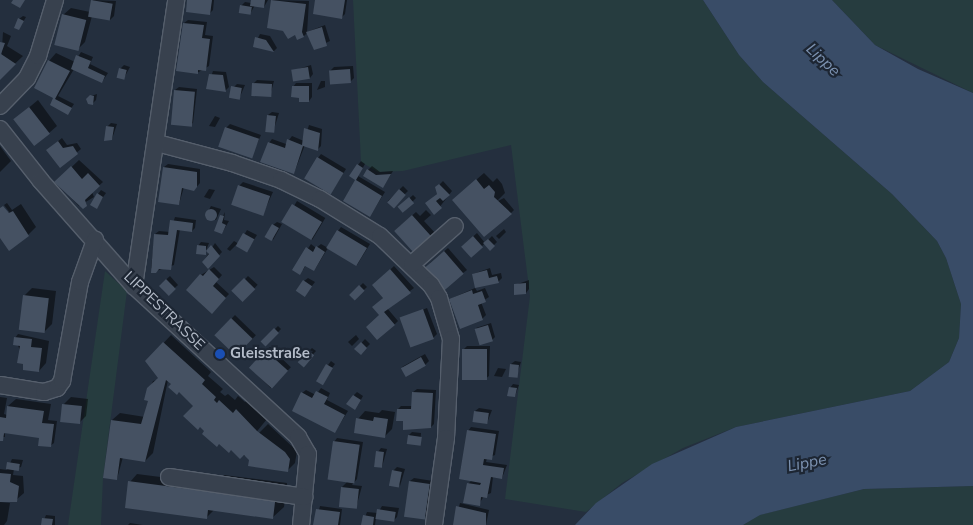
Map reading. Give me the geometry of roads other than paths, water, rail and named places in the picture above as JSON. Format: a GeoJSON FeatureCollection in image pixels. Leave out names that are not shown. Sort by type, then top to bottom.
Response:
{"type":"FeatureCollection","features":[{"type":"Feature","properties":{"kind":"street"},"geometry":{"type":"LineString","coordinates":[[0,106],[27,78],[38,56],[55,0]]}},
{"type":"Feature","properties":{"kind":"street"},"geometry":{"type":"LineString","coordinates":[[134,286],[157,143],[176,0]]}},
{"type":"Feature","properties":{"kind":"street","name":"LIPPESTRASSE"},"geometry":{"type":"LineString","coordinates":[[0,129],[134,286],[298,437],[308,454],[301,525]]}},
{"type":"Feature","properties":{"kind":"street"},"geometry":{"type":"LineString","coordinates":[[157,143],[232,163],[304,191],[350,216],[412,264],[439,298],[451,339],[446,438],[434,525]]}},
{"type":"Feature","properties":{"kind":"street"},"geometry":{"type":"LineString","coordinates":[[412,264],[454,226]]}},
{"type":"Feature","properties":{"kind":"street"},"geometry":{"type":"LineString","coordinates":[[0,385],[44,392],[58,388],[62,381],[80,282],[95,240]]}},
{"type":"Feature","properties":{"kind":"street"},"geometry":{"type":"LineString","coordinates":[[169,477],[305,497]]}},
{"type":"Feature","properties":{"kind":"water","name":"Lippe"},"geometry":{"type":"Polygon","coordinates":[[[703,0],[832,0],[875,45],[918,69],[973,93],[973,486],[864,489],[760,515],[743,525],[575,525],[596,503],[652,464],[736,427],[910,391],[949,362],[959,338],[961,304],[946,258],[937,241],[892,194],[763,82],[739,55],[703,0]]]}},
{"type":"Feature","properties":{"kind":"place","name":"Gleisstraße"},"geometry":{"type":"Point","coordinates":[220,354]}}]}
